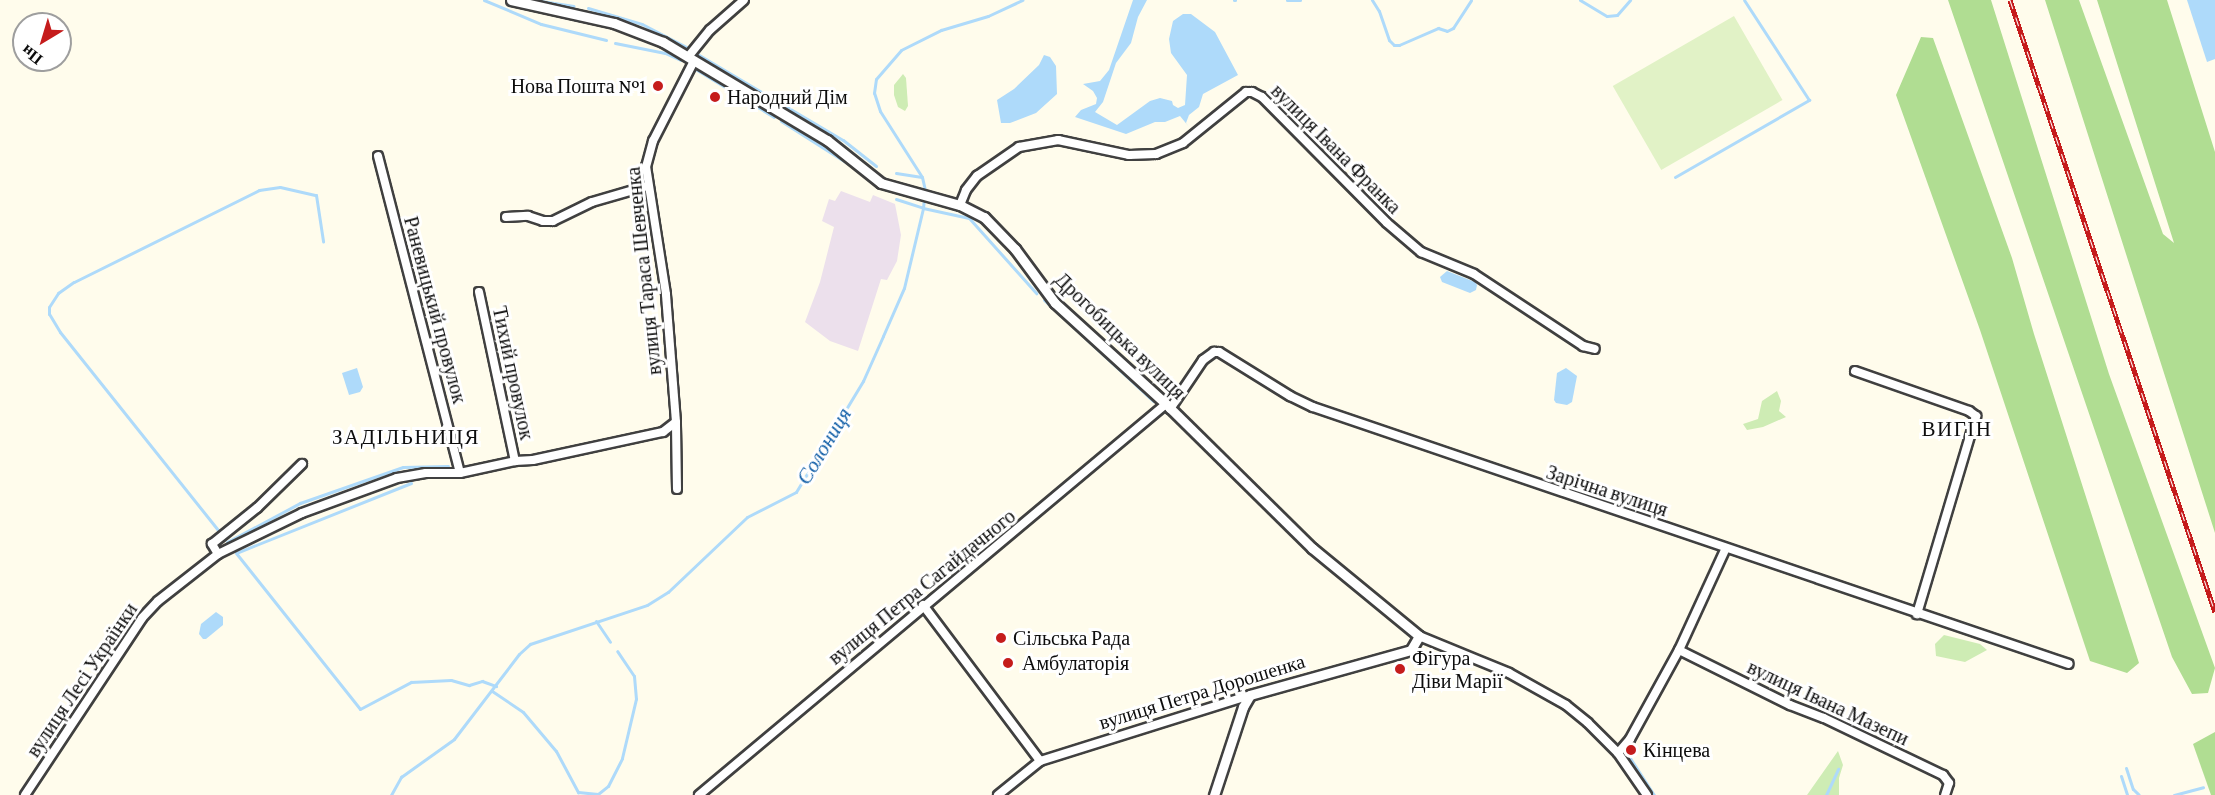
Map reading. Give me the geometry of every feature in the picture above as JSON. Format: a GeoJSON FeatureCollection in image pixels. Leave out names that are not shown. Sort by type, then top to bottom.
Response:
{"type":"FeatureCollection","features":[{"type":"Feature","properties":{"kind":"street","name":"Дрогобицька вулиця"},"geometry":{"type":"LineString","coordinates":[[511,0],[614,23],[649,35],[827,140],[876,180],[893,188],[960,205],[976,212],[993,225],[1015,249],[1050,298],[1168,406],[1312,548],[1419,636],[1535,686],[1588,723],[1618,753],[1647,795]]}},
{"type":"Feature","properties":{"kind":"street","name":"вулиця Тараса Шевченка"},"geometry":{"type":"LineString","coordinates":[[677,489],[676,422],[666,294],[645,167],[649,151],[691,59],[710,30],[744,0]]}},
{"type":"Feature","properties":{"kind":"street","name":"вулиця Івана Франка"},"geometry":{"type":"LineString","coordinates":[[960,205],[966,190],[977,176],[1019,147],[1058,140],[1129,155],[1156,154],[1183,144],[1246,92],[1252,92],[1262,97],[1388,223],[1421,252],[1474,274],[1583,346],[1595,349]]}},
{"type":"Feature","properties":{"kind":"street","name":"Раневицький провулок"},"geometry":{"type":"LineString","coordinates":[[378,156],[460,472]]}},
{"type":"Feature","properties":{"kind":"street"},"geometry":{"type":"LineString","coordinates":[[506,217],[528,216],[548,222],[592,202],[647,186]]}},
{"type":"Feature","properties":{"kind":"street","name":"Тихий провулок"},"geometry":{"type":"LineString","coordinates":[[479,292],[515,461]]}},
{"type":"Feature","properties":{"kind":"street","name":"Зарічна вулиця"},"geometry":{"type":"LineString","coordinates":[[1168,406],[1203,360],[1214,352],[1219,352],[1290,396],[1313,407],[2069,664]]}},
{"type":"Feature","properties":{"kind":"street"},"geometry":{"type":"LineString","coordinates":[[1855,371],[1969,411],[1976,416],[1917,614]]}},
{"type":"Feature","properties":{"kind":"street","name":"вулиця Петра Сагайдачного"},"geometry":{"type":"LineString","coordinates":[[699,795],[923,605],[1041,512],[1168,406]]}},
{"type":"Feature","properties":{"kind":"street","name":"вулиця Лесі Українки"},"geometry":{"type":"LineString","coordinates":[[25,795],[142,618],[158,602],[218,554],[302,513],[397,478],[426,473],[460,472],[515,461],[533,460],[663,432],[676,422]]}},
{"type":"Feature","properties":{"kind":"street"},"geometry":{"type":"LineString","coordinates":[[218,554],[212,544],[257,507],[302,464]]}},
{"type":"Feature","properties":{"kind":"street"},"geometry":{"type":"LineString","coordinates":[[1618,753],[1630,739],[1679,650],[1726,548]]}},
{"type":"Feature","properties":{"kind":"street"},"geometry":{"type":"LineString","coordinates":[[923,605],[1040,761]]}},
{"type":"Feature","properties":{"kind":"street","name":"вулиця Петра Дорошенка"},"geometry":{"type":"LineString","coordinates":[[998,795],[1040,761],[1250,694],[1411,650],[1419,636]]}},
{"type":"Feature","properties":{"kind":"street","name":"вулиця Івана Мазепи"},"geometry":{"type":"LineString","coordinates":[[1679,650],[1943,775],[1949,783],[1945,795]]}},
{"type":"Feature","properties":{"kind":"street"},"geometry":{"type":"LineString","coordinates":[[1214,795],[1243,707],[1250,694]]}},
{"type":"Feature","properties":{"kind":"shaded area"},"geometry":{"type":"Polygon","coordinates":[[[841,191],[870,202],[873,195],[895,204],[901,235],[897,261],[887,280],[881,279],[858,351],[830,341],[805,322],[820,282],[834,227],[822,221],[829,199],[835,201],[841,191]]]}},
{"type":"Feature","properties":{"kind":"green space"},"geometry":{"type":"Polygon","coordinates":[[[1948,0],[1991,0],[2109,374],[2215,668],[2208,693],[2192,694],[2172,657],[1948,0]]]}},
{"type":"Feature","properties":{"kind":"green space"},"geometry":{"type":"Polygon","coordinates":[[[2045,0],[2079,0],[2163,234],[2174,243],[2097,0],[2167,0],[2215,152],[2215,533],[2045,0]]]}},
{"type":"Feature","properties":{"kind":"green space"},"geometry":{"type":"Polygon","coordinates":[[[1734,16],[1782,100],[1661,170],[1613,86],[1734,16]]]}},
{"type":"Feature","properties":{"kind":"green space"},"geometry":{"type":"Polygon","coordinates":[[[1921,37],[1933,38],[2012,258],[2139,663],[2127,673],[2090,661],[1980,330],[1896,95],[1921,37]]]}},
{"type":"Feature","properties":{"kind":"green space"},"geometry":{"type":"Polygon","coordinates":[[[903,74],[906,78],[908,106],[905,111],[898,107],[894,95],[894,85],[903,74]]]}},
{"type":"Feature","properties":{"kind":"green space"},"geometry":{"type":"Polygon","coordinates":[[[1777,391],[1781,401],[1779,411],[1786,417],[1763,427],[1747,430],[1743,424],[1758,419],[1762,401],[1777,391]]]}},
{"type":"Feature","properties":{"kind":"green space"},"geometry":{"type":"Polygon","coordinates":[[[1944,635],[1980,644],[1987,650],[1965,662],[1936,656],[1935,644],[1944,635]]]}},
{"type":"Feature","properties":{"kind":"green space"},"geometry":{"type":"Polygon","coordinates":[[[2215,732],[2215,795],[2211,795],[2193,744],[2215,732]]]}},
{"type":"Feature","properties":{"kind":"green space"},"geometry":{"type":"Polygon","coordinates":[[[1838,751],[1843,765],[1839,778],[1839,795],[1807,795],[1838,751]]]}},
{"type":"Feature","properties":{"kind":"water"},"geometry":{"type":"Polygon","coordinates":[[[1133,0],[1147,0],[1138,17],[1131,43],[1116,63],[1103,102],[1095,112],[1117,125],[1150,101],[1160,98],[1172,101],[1173,105],[1178,108],[1185,105],[1187,75],[1171,53],[1169,39],[1173,21],[1183,14],[1191,14],[1215,32],[1238,75],[1203,94],[1199,107],[1189,115],[1186,123],[1189,127],[1180,116],[1165,122],[1155,122],[1126,134],[1075,117],[1081,110],[1096,104],[1097,98],[1093,91],[1083,84],[1100,81],[1109,70],[1133,0]]]}},
{"type":"Feature","properties":{"kind":"water"},"geometry":{"type":"Polygon","coordinates":[[[2187,0],[2215,0],[2215,59],[2207,62],[2187,0]]]}},
{"type":"Feature","properties":{"kind":"water"},"geometry":{"type":"Polygon","coordinates":[[[1044,55],[1050,57],[1056,66],[1057,94],[1036,113],[1010,123],[1001,123],[997,100],[1014,89],[1039,65],[1044,55]]]}},
{"type":"Feature","properties":{"kind":"water"},"geometry":{"type":"Polygon","coordinates":[[[1447,271],[1475,282],[1476,290],[1470,293],[1442,282],[1440,277],[1447,271]]]}},
{"type":"Feature","properties":{"kind":"water"},"geometry":{"type":"Polygon","coordinates":[[[357,368],[363,387],[360,392],[349,395],[342,373],[357,368]]]}},
{"type":"Feature","properties":{"kind":"water"},"geometry":{"type":"Polygon","coordinates":[[[1566,368],[1577,376],[1572,402],[1567,405],[1556,403],[1554,400],[1557,373],[1566,368]]]}},
{"type":"Feature","properties":{"kind":"water"},"geometry":{"type":"Polygon","coordinates":[[[216,612],[223,617],[223,625],[203,639],[199,634],[201,624],[216,612]]]}},
{"type":"Feature","properties":{"kind":"waterway"},"geometry":{"type":"LineString","coordinates":[[484,0],[541,24],[606,40]]}},
{"type":"Feature","properties":{"kind":"waterway"},"geometry":{"type":"LineString","coordinates":[[535,0],[574,6]]}},
{"type":"Feature","properties":{"kind":"waterway","name":"Солониця"},"geometry":{"type":"LineString","coordinates":[[391,795],[401,777],[454,739],[519,654],[530,644],[647,605],[668,592],[747,517],[796,492],[863,381],[904,288],[923,208],[925,190],[922,177],[880,111],[874,93],[876,79],[901,50],[941,30],[988,16],[1023,0]]}},
{"type":"Feature","properties":{"kind":"waterway"},"geometry":{"type":"LineString","coordinates":[[1287,0],[1300,0]]}},
{"type":"Feature","properties":{"kind":"waterway"},"geometry":{"type":"LineString","coordinates":[[1372,0],[1379,11],[1389,40],[1394,45],[1399,45],[1438,28],[1447,31],[1453,28],[1471,0]]}},
{"type":"Feature","properties":{"kind":"waterway"},"geometry":{"type":"LineString","coordinates":[[1580,0],[1607,16],[1617,15],[1630,0]]}},
{"type":"Feature","properties":{"kind":"waterway"},"geometry":{"type":"LineString","coordinates":[[1675,177],[1809,100],[1744,0]]}},
{"type":"Feature","properties":{"kind":"waterway"},"geometry":{"type":"LineString","coordinates":[[588,8],[642,24],[686,47]]}},
{"type":"Feature","properties":{"kind":"waterway"},"geometry":{"type":"LineString","coordinates":[[615,43],[665,53],[681,60]]}},
{"type":"Feature","properties":{"kind":"waterway"},"geometry":{"type":"LineString","coordinates":[[699,55],[843,140],[876,166]]}},
{"type":"Feature","properties":{"kind":"waterway"},"geometry":{"type":"LineString","coordinates":[[697,70],[774,117]]}},
{"type":"Feature","properties":{"kind":"waterway"},"geometry":{"type":"LineString","coordinates":[[781,121],[850,165]]}},
{"type":"Feature","properties":{"kind":"waterway"},"geometry":{"type":"LineString","coordinates":[[896,173],[922,177]]}},
{"type":"Feature","properties":{"kind":"waterway"},"geometry":{"type":"LineString","coordinates":[[218,530],[60,332],[49,314],[49,307],[58,293],[74,282],[259,190],[280,187],[316,195],[323,241]]}},
{"type":"Feature","properties":{"kind":"waterway"},"geometry":{"type":"LineString","coordinates":[[896,199],[923,208],[969,218],[1036,293]]}},
{"type":"Feature","properties":{"kind":"waterway"},"geometry":{"type":"LineString","coordinates":[[1044,300],[1153,401]]}},
{"type":"Feature","properties":{"kind":"waterway"},"geometry":{"type":"LineString","coordinates":[[227,542],[300,503],[403,467],[448,466]]}},
{"type":"Feature","properties":{"kind":"waterway"},"geometry":{"type":"LineString","coordinates":[[411,483],[236,553],[360,709],[411,682],[451,680],[469,685],[482,681],[496,686]]}},
{"type":"Feature","properties":{"kind":"waterway"},"geometry":{"type":"LineString","coordinates":[[596,621],[610,642]]}},
{"type":"Feature","properties":{"kind":"waterway"},"geometry":{"type":"LineString","coordinates":[[492,691],[523,712],[556,751],[578,792],[598,794],[608,786],[622,758],[636,699],[634,676],[617,651]]}},
{"type":"Feature","properties":{"kind":"waterway"},"geometry":{"type":"LineString","coordinates":[[1628,755],[1654,795]]}},
{"type":"Feature","properties":{"kind":"waterway"},"geometry":{"type":"LineString","coordinates":[[2126,768],[2133,789],[2139,795]]}},
{"type":"Feature","properties":{"kind":"waterway"},"geometry":{"type":"LineString","coordinates":[[1826,795],[1838,769]]}},
{"type":"Feature","properties":{"kind":"waterway"},"geometry":{"type":"LineString","coordinates":[[2121,776],[2127,795]]}},
{"type":"Feature","properties":{"kind":"waterway"},"geometry":{"type":"LineString","coordinates":[[2174,795],[2203,787]]}},
{"type":"Feature","properties":{"kind":"railway"},"geometry":{"type":"LineString","coordinates":[[2010,0],[2215,612]]}},
{"type":"Feature","properties":{"kind":"place","name":"Нова Пошта №1"},"geometry":{"type":"Point","coordinates":[658,86]}},
{"type":"Feature","properties":{"kind":"place","name":"Народний Дім"},"geometry":{"type":"Point","coordinates":[715,97]}},
{"type":"Feature","properties":{"kind":"place","name":"Сільська Рада"},"geometry":{"type":"Point","coordinates":[1001,638]}},
{"type":"Feature","properties":{"kind":"place","name":"Амбулаторія"},"geometry":{"type":"Point","coordinates":[1008,663]}},
{"type":"Feature","properties":{"kind":"place","name":"Фігура Діви Марії"},"geometry":{"type":"Point","coordinates":[1400,669]}},
{"type":"Feature","properties":{"kind":"place","name":"Кінцева"},"geometry":{"type":"Point","coordinates":[1631,750]}},
{"type":"Feature","properties":{"kind":"district","name":"ВИГІН"},"geometry":{"type":"Point","coordinates":[1957,429]}},
{"type":"Feature","properties":{"kind":"district","name":"ЗАДІЛЬНИЦЯ"},"geometry":{"type":"Point","coordinates":[406,437]}}]}
